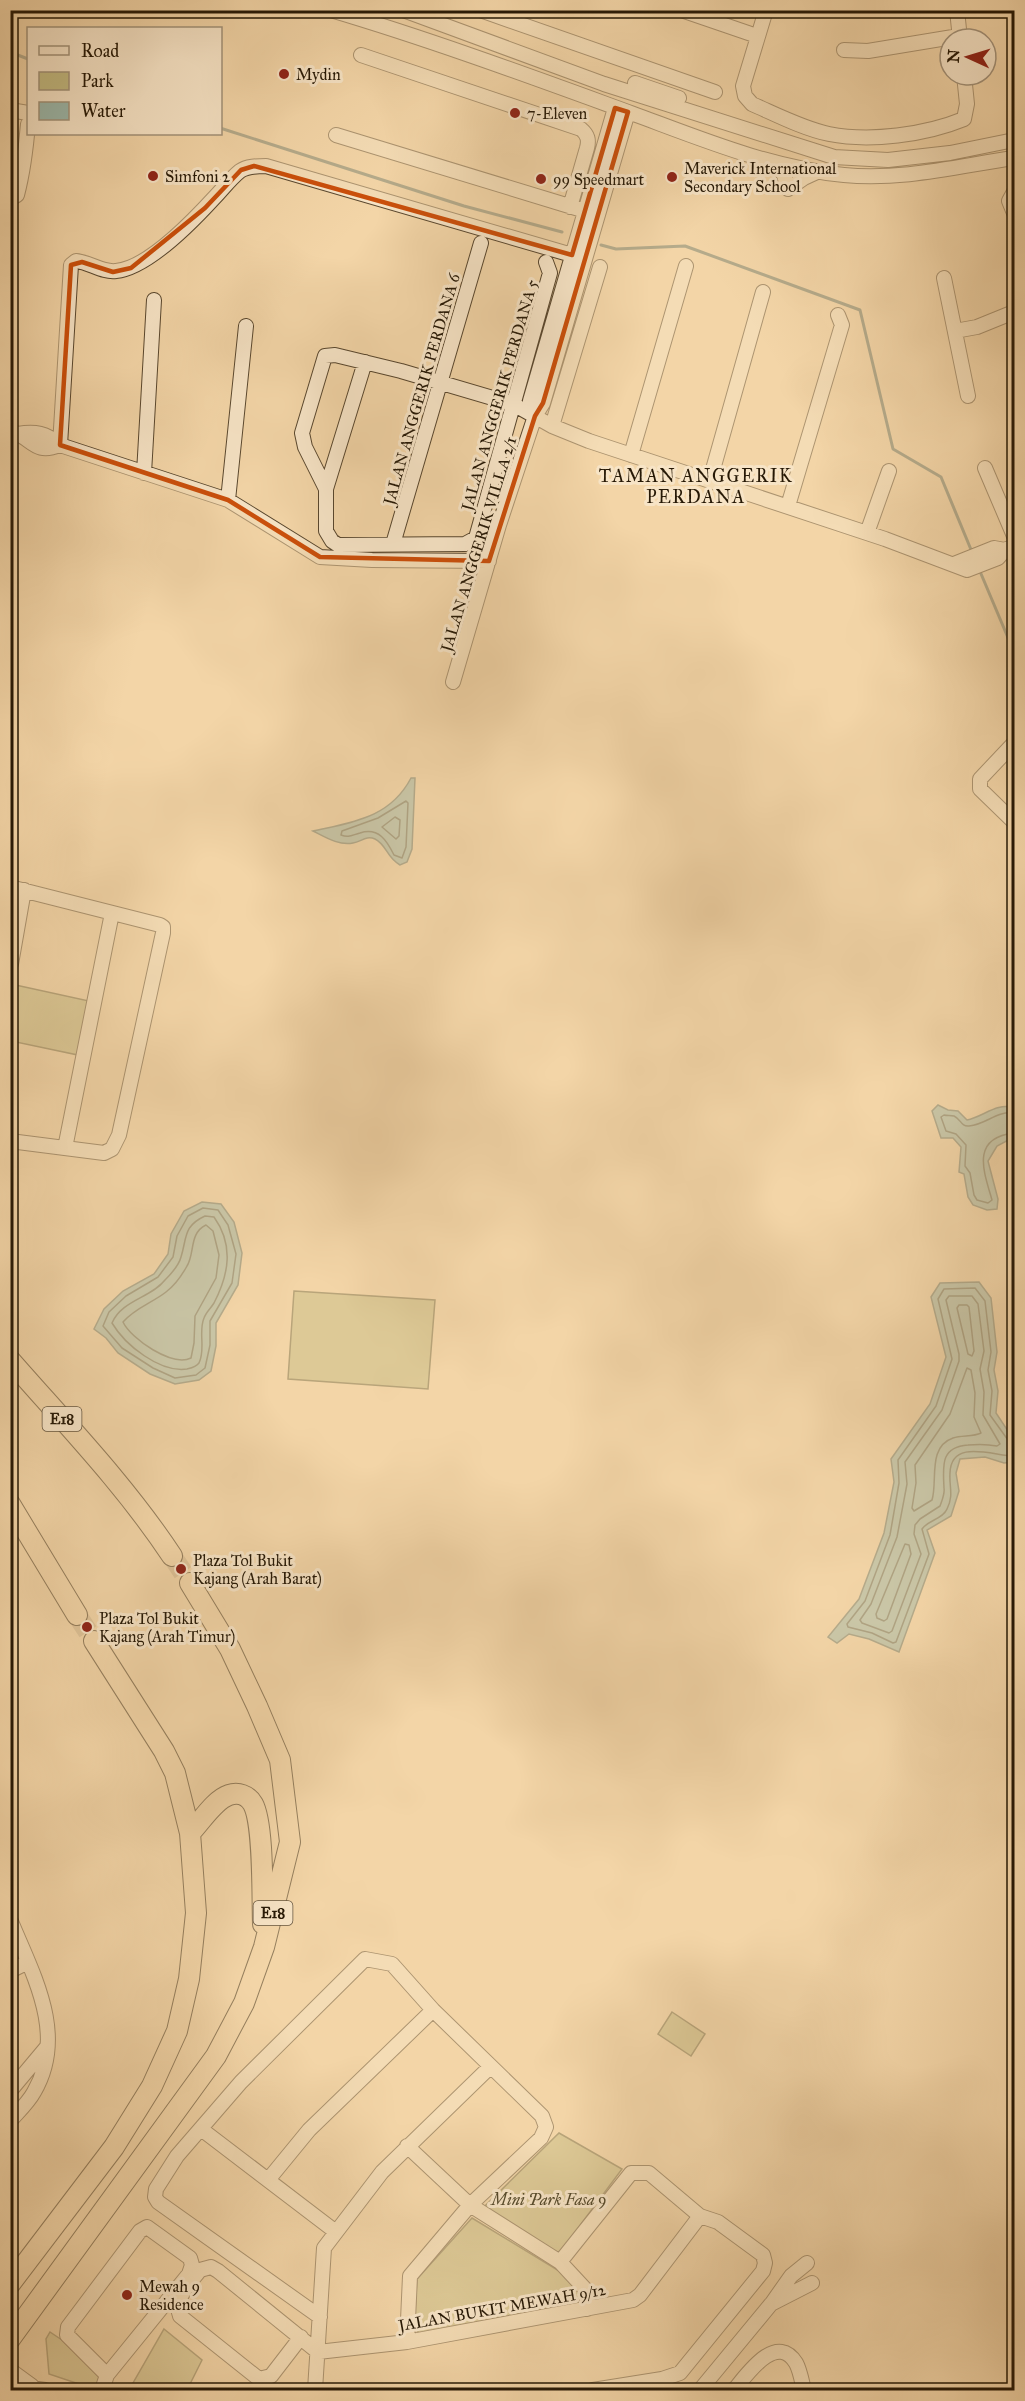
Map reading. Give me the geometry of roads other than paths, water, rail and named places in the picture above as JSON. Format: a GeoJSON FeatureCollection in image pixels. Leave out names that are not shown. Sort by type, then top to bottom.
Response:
{"type":"FeatureCollection","features":[{"type":"Feature","properties":{"kind":"highway","name":"E18"},"geometry":{"type":"LineString","coordinates":[[10,1360],[114,1478],[147,1518],[172,1556]]}},
{"type":"Feature","properties":{"kind":"highway"},"geometry":{"type":"LineString","coordinates":[[10,1504],[77,1615]]}},
{"type":"Feature","properties":{"kind":"highway","name":"E18"},"geometry":{"type":"LineString","coordinates":[[10,2339],[216,2056],[244,2002],[264,1947],[290,1842],[280,1760],[230,1649],[190,1583]]}},
{"type":"Feature","properties":{"kind":"highway"},"geometry":{"type":"LineString","coordinates":[[10,2284],[114,2147],[152,2086],[177,2031],[189,1979],[196,1913],[190,1833],[175,1773],[164,1751],[94,1641]]}},
{"type":"Feature","properties":{"kind":"highway"},"geometry":{"type":"LineString","coordinates":[[190,1833],[227,1795],[237,1793],[247,1797],[252,1803],[258,1821],[264,1947]]}},
{"type":"Feature","properties":{"kind":"street"},"geometry":{"type":"LineString","coordinates":[[331,10],[410,35],[595,101],[623,107],[651,121],[776,163],[818,172],[866,177],[1014,158]]}},
{"type":"Feature","properties":{"kind":"street"},"geometry":{"type":"LineString","coordinates":[[480,10],[715,92]]}},
{"type":"Feature","properties":{"kind":"street"},"geometry":{"type":"LineString","coordinates":[[681,10],[757,36]]}},
{"type":"Feature","properties":{"kind":"street"},"geometry":{"type":"LineString","coordinates":[[766,10],[743,86],[745,96],[752,104],[827,133],[867,138],[932,128],[964,119],[967,104],[965,87]]}},
{"type":"Feature","properties":{"kind":"street"},"geometry":{"type":"LineString","coordinates":[[957,10],[959,27]]}},
{"type":"Feature","properties":{"kind":"street"},"geometry":{"type":"LineString","coordinates":[[379,25],[404,12],[428,15],[595,80],[834,157],[864,160],[914,158],[991,146],[1014,140]]}},
{"type":"Feature","properties":{"kind":"street"},"geometry":{"type":"LineString","coordinates":[[404,12],[410,35]]}},
{"type":"Feature","properties":{"kind":"street"},"geometry":{"type":"LineString","coordinates":[[844,50],[868,51],[938,40]]}},
{"type":"Feature","properties":{"kind":"street"},"geometry":{"type":"LineString","coordinates":[[362,55],[581,129],[586,133],[587,148],[570,207]]}},
{"type":"Feature","properties":{"kind":"street"},"geometry":{"type":"LineString","coordinates":[[595,80],[608,77],[661,91],[729,118],[736,127]]}},
{"type":"Feature","properties":{"kind":"street"},"geometry":{"type":"LineString","coordinates":[[618,88],[623,107]]}},
{"type":"Feature","properties":{"kind":"street"},"geometry":{"type":"LineString","coordinates":[[623,107],[638,94]]}},
{"type":"Feature","properties":{"kind":"street"},"geometry":{"type":"LineString","coordinates":[[595,101],[615,132],[651,121]]}},
{"type":"Feature","properties":{"kind":"street","name":"JALAN ANGGERIK VILLA 2/1"},"geometry":{"type":"LineString","coordinates":[[534,416],[530,401],[584,211],[623,107]]}},
{"type":"Feature","properties":{"kind":"street"},"geometry":{"type":"LineString","coordinates":[[10,111],[27,113]]}},
{"type":"Feature","properties":{"kind":"street","name":"JALAN ANGGERIK VILLA 2/1"},"geometry":{"type":"LineString","coordinates":[[453,682],[534,416],[543,404],[598,215],[615,132]]}},
{"type":"Feature","properties":{"kind":"street"},"geometry":{"type":"LineString","coordinates":[[14,197],[25,158],[27,135]]}},
{"type":"Feature","properties":{"kind":"street"},"geometry":{"type":"LineString","coordinates":[[336,135],[598,215]]}},
{"type":"Feature","properties":{"kind":"street"},"geometry":{"type":"LineString","coordinates":[[776,163],[784,175],[788,189],[818,172]]}},
{"type":"Feature","properties":{"kind":"street"},"geometry":{"type":"LineString","coordinates":[[60,445],[71,265],[76,261],[113,272],[131,268],[157,250],[205,208],[241,170],[254,166],[266,166],[572,255]]}},
{"type":"Feature","properties":{"kind":"street"},"geometry":{"type":"LineString","coordinates":[[1013,210],[1009,201],[1014,192]]}},
{"type":"Feature","properties":{"kind":"street","name":"JALAN ANGGERIK PERDANA 6"},"geometry":{"type":"LineString","coordinates":[[393,544],[481,243]]}},
{"type":"Feature","properties":{"kind":"street","name":"JALAN ANGGERIK PERDANA 5"},"geometry":{"type":"LineString","coordinates":[[393,544],[465,544],[476,538],[550,273],[546,262]]}},
{"type":"Feature","properties":{"kind":"street"},"geometry":{"type":"LineString","coordinates":[[631,454],[686,266]]}},
{"type":"Feature","properties":{"kind":"street"},"geometry":{"type":"LineString","coordinates":[[552,426],[600,267]]}},
{"type":"Feature","properties":{"kind":"street"},"geometry":{"type":"LineString","coordinates":[[944,278],[968,396]]}},
{"type":"Feature","properties":{"kind":"street"},"geometry":{"type":"LineString","coordinates":[[710,480],[763,292]]}},
{"type":"Feature","properties":{"kind":"street"},"geometry":{"type":"LineString","coordinates":[[144,472],[154,300]]}},
{"type":"Feature","properties":{"kind":"street"},"geometry":{"type":"LineString","coordinates":[[955,331],[976,327],[1014,312]]}},
{"type":"Feature","properties":{"kind":"street"},"geometry":{"type":"LineString","coordinates":[[788,506],[842,325],[838,315]]}},
{"type":"Feature","properties":{"kind":"street"},"geometry":{"type":"LineString","coordinates":[[228,500],[246,326]]}},
{"type":"Feature","properties":{"kind":"street"},"geometry":{"type":"LineString","coordinates":[[326,489],[304,447],[302,433],[325,356],[335,355],[441,382],[513,404],[552,426],[589,441],[961,564],[1003,551]]}},
{"type":"Feature","properties":{"kind":"street"},"geometry":{"type":"LineString","coordinates":[[365,362],[326,489],[326,531],[332,541],[338,545],[393,544]]}},
{"type":"Feature","properties":{"kind":"street"},"geometry":{"type":"LineString","coordinates":[[14,433],[30,444],[48,449],[60,445],[228,500],[320,557],[489,561]]}},
{"type":"Feature","properties":{"kind":"street"},"geometry":{"type":"LineString","coordinates":[[985,468],[1014,536]]}},
{"type":"Feature","properties":{"kind":"street"},"geometry":{"type":"LineString","coordinates":[[867,533],[889,471]]}},
{"type":"Feature","properties":{"kind":"street"},"geometry":{"type":"LineString","coordinates":[[1014,743],[1010,759],[981,779],[980,789],[1014,822]]}},
{"type":"Feature","properties":{"kind":"street"},"geometry":{"type":"LineString","coordinates":[[10,1141],[104,1153],[112,1149],[120,1135],[163,927],[17,888],[11,964]]}},
{"type":"Feature","properties":{"kind":"street"},"geometry":{"type":"LineString","coordinates":[[65,1148],[112,913]]}},
{"type":"Feature","properties":{"kind":"street"},"geometry":{"type":"LineString","coordinates":[[10,1919],[46,2011],[50,2031],[44,2067],[34,2092],[10,2121]]}},
{"type":"Feature","properties":{"kind":"street"},"geometry":{"type":"LineString","coordinates":[[320,2317],[158,2202],[155,2197],[156,2189],[177,2156],[241,2082],[364,1959],[392,1964],[433,2010],[542,2116],[546,2127],[541,2138],[470,2205],[410,2276],[407,2342]]}},
{"type":"Feature","properties":{"kind":"street"},"geometry":{"type":"LineString","coordinates":[[10,1971],[28,1962]]}},
{"type":"Feature","properties":{"kind":"street"},"geometry":{"type":"LineString","coordinates":[[268,2180],[309,2130],[433,2010]]}},
{"type":"Feature","properties":{"kind":"street"},"geometry":{"type":"LineString","coordinates":[[10,2091],[47,2046]]}},
{"type":"Feature","properties":{"kind":"street"},"geometry":{"type":"LineString","coordinates":[[315,2391],[324,2248],[380,2174],[490,2067]]}},
{"type":"Feature","properties":{"kind":"street"},"geometry":{"type":"LineString","coordinates":[[201,2129],[336,2232]]}},
{"type":"Feature","properties":{"kind":"street"},"geometry":{"type":"LineString","coordinates":[[407,2146],[470,2205],[560,2262],[586,2290],[587,2308]]}},
{"type":"Feature","properties":{"kind":"street"},"geometry":{"type":"LineString","coordinates":[[560,2262],[631,2173],[649,2173],[700,2216],[718,2222],[763,2255],[765,2263],[763,2271],[680,2373],[662,2379],[593,2391]]}},
{"type":"Feature","properties":{"kind":"street","name":"JALAN BUKIT MEWAH 9/12"},"geometry":{"type":"LineString","coordinates":[[318,2352],[407,2342],[633,2300],[640,2295],[700,2216]]}},
{"type":"Feature","properties":{"kind":"street"},"geometry":{"type":"LineString","coordinates":[[102,2391],[107,2375],[189,2274],[192,2265],[190,2258],[147,2227],[140,2230],[68,2327],[67,2335],[72,2342],[107,2375]]}},
{"type":"Feature","properties":{"kind":"street"},"geometry":{"type":"LineString","coordinates":[[700,2391],[791,2276],[807,2263]]}},
{"type":"Feature","properties":{"kind":"street"},"geometry":{"type":"LineString","coordinates":[[301,2337],[271,2376],[259,2379],[180,2316],[177,2309],[179,2300],[200,2270],[211,2267],[301,2337],[318,2352]]}},
{"type":"Feature","properties":{"kind":"street"},"geometry":{"type":"LineString","coordinates":[[771,2304],[812,2283]]}},
{"type":"Feature","properties":{"kind":"street"},"geometry":{"type":"LineString","coordinates":[[734,2391],[755,2364],[766,2355],[776,2352],[788,2355],[796,2363],[804,2391]]}},
{"type":"Feature","properties":{"kind":"street"},"geometry":{"type":"LineString","coordinates":[[10,2370],[39,2389]]}},
{"type":"Feature","properties":{"kind":"street"},"geometry":{"type":"LineString","coordinates":[[10,2385],[39,2389]]}},
{"type":"Feature","properties":{"kind":"water"},"geometry":{"type":"Polygon","coordinates":[[[411,778],[415,778],[412,849],[407,862],[400,865],[395,862],[382,844],[375,839],[369,838],[348,844],[332,840],[313,831],[356,821],[381,810],[392,802],[411,778]]]}},
{"type":"Feature","properties":{"kind":"water"},"geometry":{"type":"Polygon","coordinates":[[[938,1105],[948,1110],[958,1111],[967,1120],[996,1108],[1014,1108],[1014,1137],[997,1146],[988,1161],[998,1199],[997,1209],[987,1210],[973,1205],[968,1197],[964,1174],[959,1172],[961,1147],[953,1138],[941,1138],[932,1111],[938,1105]]]}},
{"type":"Feature","properties":{"kind":"water"},"geometry":{"type":"Polygon","coordinates":[[[202,1202],[221,1204],[234,1222],[242,1253],[238,1285],[216,1323],[216,1346],[211,1371],[199,1380],[175,1384],[150,1374],[118,1353],[106,1338],[94,1329],[104,1309],[123,1291],[154,1274],[168,1254],[171,1234],[184,1211],[202,1202]]]}},
{"type":"Feature","properties":{"kind":"water"},"geometry":{"type":"Polygon","coordinates":[[[979,1282],[991,1298],[997,1352],[994,1370],[998,1391],[996,1413],[1014,1440],[1014,1462],[1004,1463],[985,1457],[960,1459],[956,1473],[959,1491],[951,1516],[927,1530],[935,1553],[899,1652],[869,1639],[849,1634],[837,1643],[828,1637],[859,1599],[884,1533],[894,1482],[891,1459],[930,1404],[946,1357],[931,1297],[940,1283],[979,1282]]]}},
{"type":"Feature","properties":{"kind":"waterway"},"geometry":{"type":"LineString","coordinates":[[10,52],[27,59]]}},
{"type":"Feature","properties":{"kind":"waterway"},"geometry":{"type":"LineString","coordinates":[[222,129],[464,206],[562,232]]}},
{"type":"Feature","properties":{"kind":"waterway"},"geometry":{"type":"LineString","coordinates":[[601,245],[616,249],[685,246],[860,310],[893,449],[941,477],[972,552]]}},
{"type":"Feature","properties":{"kind":"waterway"},"geometry":{"type":"LineString","coordinates":[[979,569],[1014,652]]}},
{"type":"Feature","properties":{"kind":"tunnel"},"geometry":{"type":"LineString","coordinates":[[172,1556],[190,1583]]}},
{"type":"Feature","properties":{"kind":"tunnel"},"geometry":{"type":"LineString","coordinates":[[77,1615],[94,1641]]}},
{"type":"Feature","properties":{"kind":"place","name":"Mydin"},"geometry":{"type":"Point","coordinates":[284,74]}},
{"type":"Feature","properties":{"kind":"place","name":"7-Eleven"},"geometry":{"type":"Point","coordinates":[515,113]}},
{"type":"Feature","properties":{"kind":"place","name":"Simfoni 2"},"geometry":{"type":"Point","coordinates":[153,176]}},
{"type":"Feature","properties":{"kind":"place","name":"Maverick International Secondary School"},"geometry":{"type":"Point","coordinates":[672,177]}},
{"type":"Feature","properties":{"kind":"place","name":"99 Speedmart"},"geometry":{"type":"Point","coordinates":[541,179]}},
{"type":"Feature","properties":{"kind":"place","name":"Plaza Tol Bukit Kajang (Arah Barat)"},"geometry":{"type":"Point","coordinates":[181,1569]}},
{"type":"Feature","properties":{"kind":"place","name":"Plaza Tol Bukit Kajang (Arah Timur)"},"geometry":{"type":"Point","coordinates":[87,1627]}},
{"type":"Feature","properties":{"kind":"place","name":"Mewah 9 Residence"},"geometry":{"type":"Point","coordinates":[127,2295]}},
{"type":"Feature","properties":{"kind":"district","name":"TAMAN ANGGERIK PERDANA"},"geometry":{"type":"Point","coordinates":[696,486]}},
{"type":"Feature","properties":{"kind":"park label","name":"Mini Park Fasa 9"},"geometry":{"type":"Point","coordinates":[549,2199]}}]}
